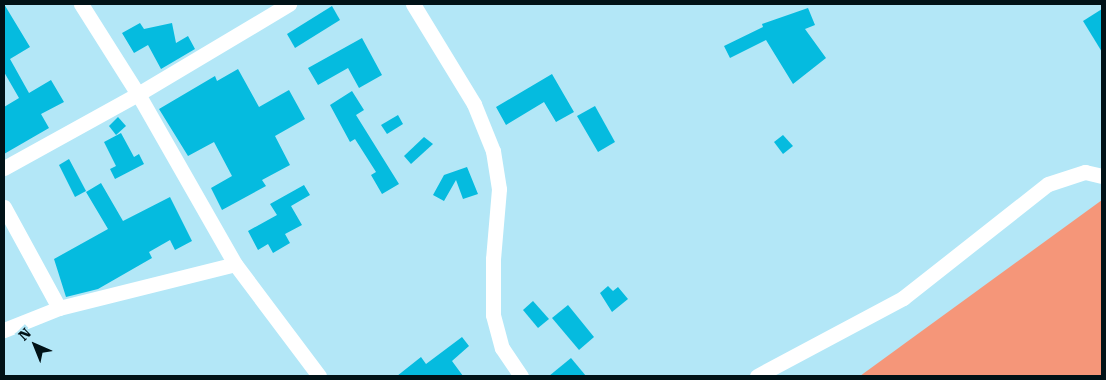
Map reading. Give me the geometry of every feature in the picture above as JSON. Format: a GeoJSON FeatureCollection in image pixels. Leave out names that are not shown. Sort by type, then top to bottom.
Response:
{"type":"FeatureCollection","features":[{"type":"Feature","properties":{"kind":"street"},"geometry":{"type":"LineString","coordinates":[[81,4],[138,94],[235,264],[319,376]]}},
{"type":"Feature","properties":{"kind":"street"},"geometry":{"type":"LineString","coordinates":[[4,168],[138,94],[288,4]]}},
{"type":"Feature","properties":{"kind":"street"},"geometry":{"type":"LineString","coordinates":[[413,4],[470,97],[493,151],[499,189],[492,259],[493,315],[502,348],[520,376]]}},
{"type":"Feature","properties":{"kind":"street"},"geometry":{"type":"LineString","coordinates":[[758,376],[904,298],[1048,184],[1085,172],[1102,176]]}},
{"type":"Feature","properties":{"kind":"street"},"geometry":{"type":"LineString","coordinates":[[4,207],[59,308]]}},
{"type":"Feature","properties":{"kind":"street"},"geometry":{"type":"LineString","coordinates":[[4,330],[59,308],[235,264]]}},
{"type":"Feature","properties":{"kind":"shaded area"},"geometry":{"type":"Polygon","coordinates":[[[1102,200],[1102,376],[860,376],[1102,200]]]}},
{"type":"Feature","properties":{"kind":"building"},"geometry":{"type":"Polygon","coordinates":[[[4,4],[30,47],[10,59],[29,93],[51,80],[64,102],[41,114],[49,128],[4,154],[4,107],[19,98],[4,72],[4,4]]]}},
{"type":"Feature","properties":{"kind":"building"},"geometry":{"type":"Polygon","coordinates":[[[332,6],[340,20],[295,48],[287,34],[332,6]]]}},
{"type":"Feature","properties":{"kind":"building"},"geometry":{"type":"Polygon","coordinates":[[[808,8],[815,25],[805,29],[826,58],[793,84],[766,40],[730,58],[724,46],[763,27],[762,24],[808,8]]]}},
{"type":"Feature","properties":{"kind":"building"},"geometry":{"type":"Polygon","coordinates":[[[1102,9],[1102,52],[1083,21],[1102,9]]]}},
{"type":"Feature","properties":{"kind":"building"},"geometry":{"type":"Polygon","coordinates":[[[140,23],[144,29],[172,23],[176,43],[188,36],[195,49],[161,69],[148,45],[134,53],[122,33],[140,23]]]}},
{"type":"Feature","properties":{"kind":"building"},"geometry":{"type":"Polygon","coordinates":[[[362,38],[382,75],[359,88],[348,68],[318,85],[308,68],[362,38]]]}},
{"type":"Feature","properties":{"kind":"building"},"geometry":{"type":"Polygon","coordinates":[[[238,69],[259,107],[289,90],[305,119],[275,136],[290,165],[262,180],[266,186],[222,210],[211,188],[232,176],[214,142],[188,156],[159,109],[215,76],[217,81],[238,69]]]}},
{"type":"Feature","properties":{"kind":"building"},"geometry":{"type":"Polygon","coordinates":[[[552,74],[574,112],[556,122],[544,102],[506,125],[496,107],[552,74]]]}},
{"type":"Feature","properties":{"kind":"building"},"geometry":{"type":"Polygon","coordinates":[[[352,91],[364,110],[356,115],[399,184],[382,194],[371,175],[376,172],[355,139],[350,142],[330,105],[352,91]]]}},
{"type":"Feature","properties":{"kind":"building"},"geometry":{"type":"Polygon","coordinates":[[[595,106],[615,142],[598,152],[577,116],[595,106]]]}},
{"type":"Feature","properties":{"kind":"building"},"geometry":{"type":"Polygon","coordinates":[[[398,115],[403,124],[387,134],[381,125],[398,115]]]}},
{"type":"Feature","properties":{"kind":"building"},"geometry":{"type":"Polygon","coordinates":[[[118,117],[126,126],[116,135],[109,126],[118,117]]]}},
{"type":"Feature","properties":{"kind":"building"},"geometry":{"type":"Polygon","coordinates":[[[121,133],[134,157],[139,154],[144,164],[115,179],[110,169],[116,166],[104,142],[121,133]]]}},
{"type":"Feature","properties":{"kind":"building"},"geometry":{"type":"Polygon","coordinates":[[[783,135],[793,146],[783,154],[774,142],[783,135]]]}},
{"type":"Feature","properties":{"kind":"building"},"geometry":{"type":"Polygon","coordinates":[[[424,137],[433,144],[411,164],[404,156],[424,137]]]}},
{"type":"Feature","properties":{"kind":"building"},"geometry":{"type":"Polygon","coordinates":[[[69,159],[86,191],[75,197],[59,165],[69,159]]]}},
{"type":"Feature","properties":{"kind":"building"},"geometry":{"type":"Polygon","coordinates":[[[467,167],[478,194],[463,199],[456,180],[444,201],[433,195],[444,175],[467,167]]]}},
{"type":"Feature","properties":{"kind":"building"},"geometry":{"type":"Polygon","coordinates":[[[101,183],[123,221],[170,197],[192,241],[175,250],[170,240],[149,252],[152,258],[98,289],[66,297],[54,259],[108,229],[86,192],[101,183]]]}},
{"type":"Feature","properties":{"kind":"building"},"geometry":{"type":"Polygon","coordinates":[[[304,185],[310,195],[291,206],[302,225],[285,234],[290,243],[273,253],[268,244],[258,250],[248,231],[277,215],[270,204],[304,185]]]}},
{"type":"Feature","properties":{"kind":"building"},"geometry":{"type":"Polygon","coordinates":[[[608,286],[613,291],[618,287],[628,299],[612,312],[600,293],[608,286]]]}},
{"type":"Feature","properties":{"kind":"building"},"geometry":{"type":"Polygon","coordinates":[[[533,301],[549,319],[538,328],[523,310],[533,301]]]}},
{"type":"Feature","properties":{"kind":"building"},"geometry":{"type":"Polygon","coordinates":[[[568,305],[594,337],[579,350],[552,318],[568,305]]]}},
{"type":"Feature","properties":{"kind":"building"},"geometry":{"type":"Polygon","coordinates":[[[462,337],[469,346],[452,361],[463,376],[397,376],[421,357],[426,364],[462,337]]]}},
{"type":"Feature","properties":{"kind":"building"},"geometry":{"type":"Polygon","coordinates":[[[571,358],[586,376],[549,376],[571,358]]]}}]}
